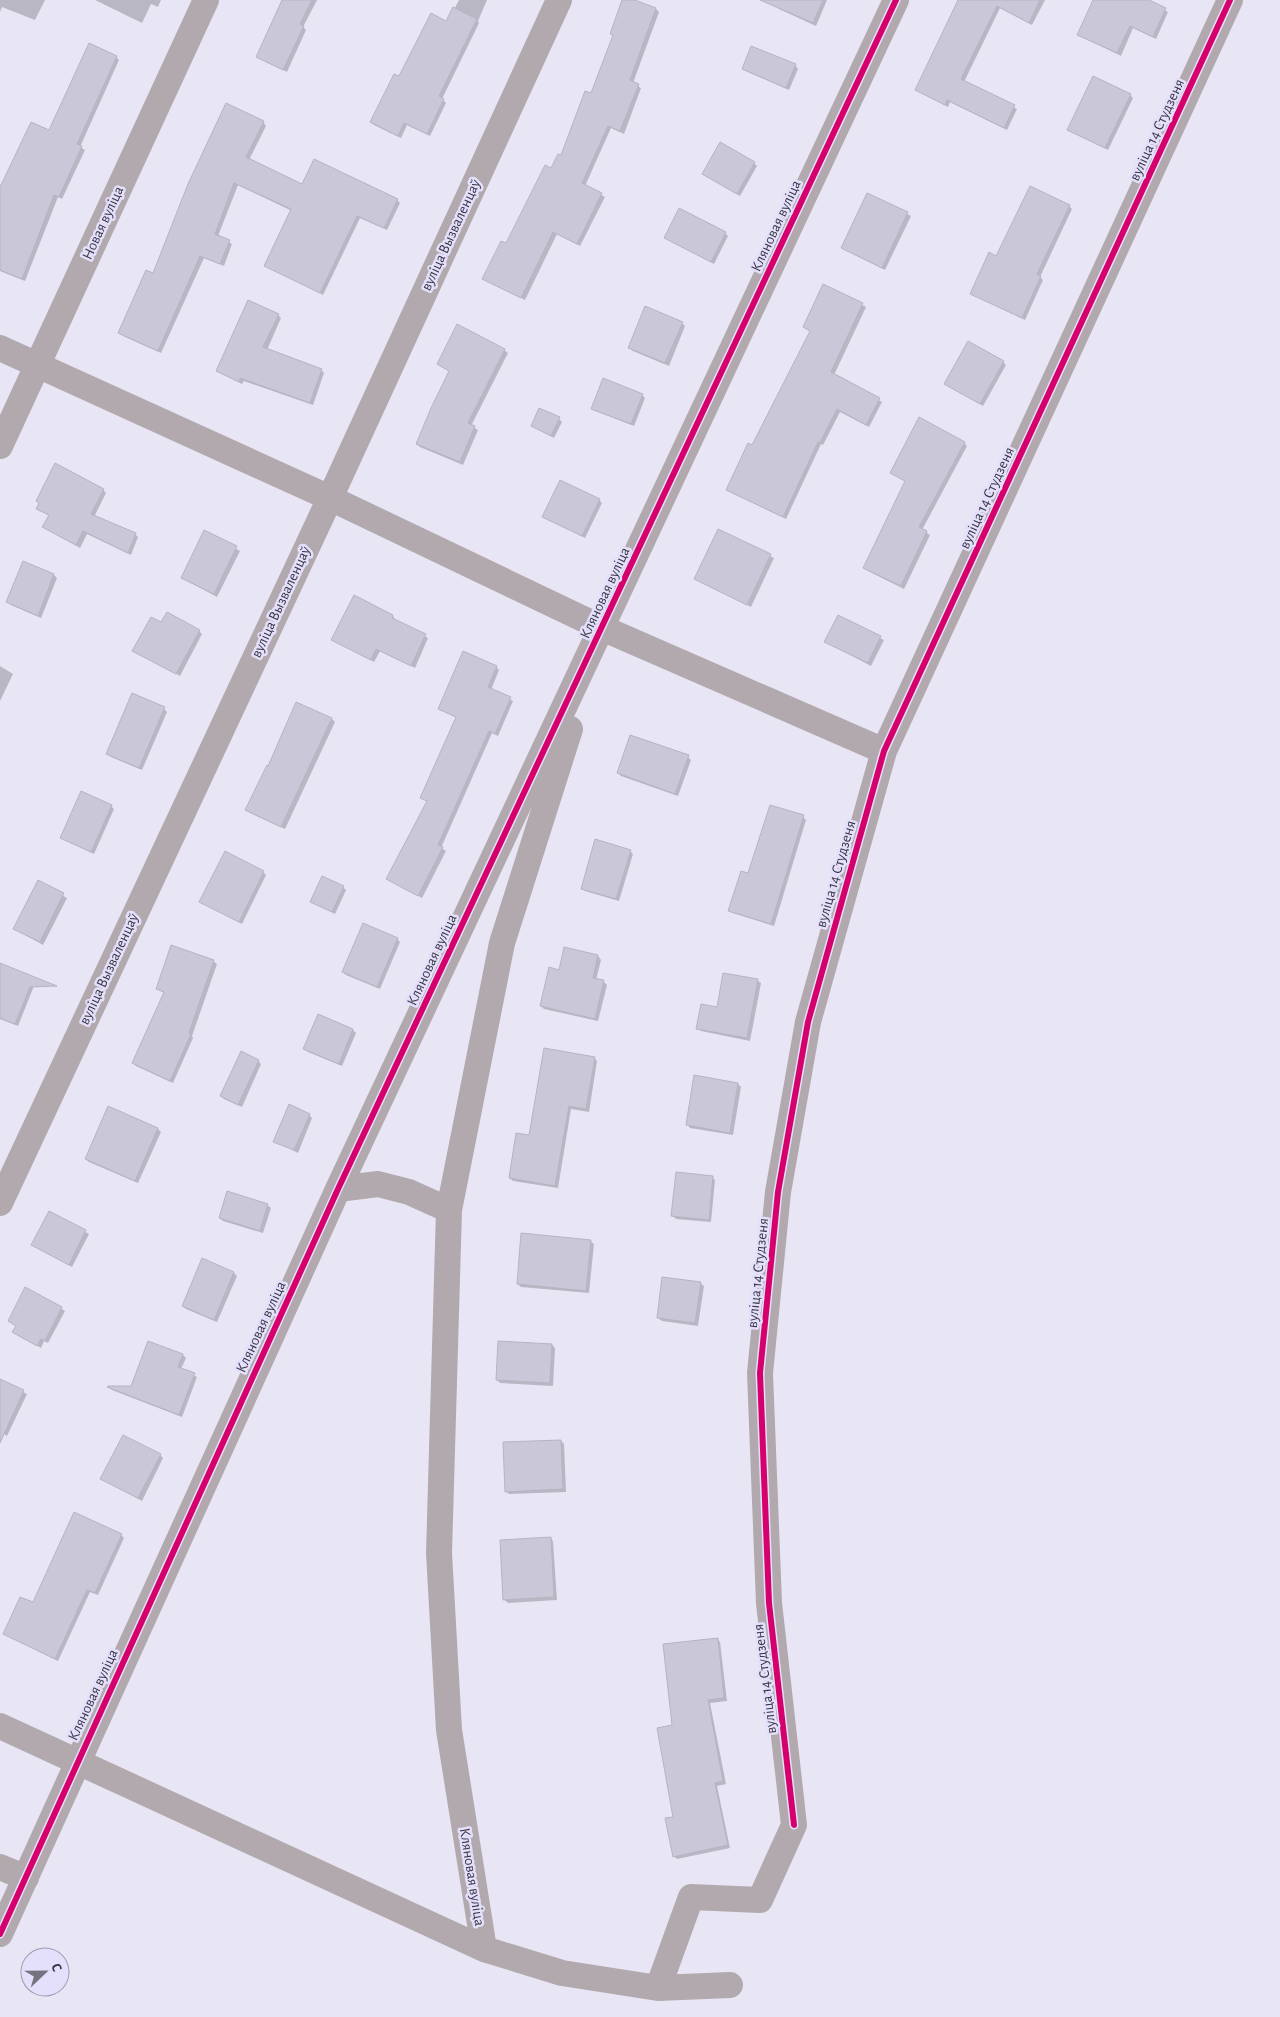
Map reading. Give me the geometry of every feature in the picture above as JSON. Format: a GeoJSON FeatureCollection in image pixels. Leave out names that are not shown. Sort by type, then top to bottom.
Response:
{"type":"FeatureCollection","features":[{"type":"Feature","properties":{"kind":"street","name":"Новая вуліца"},"geometry":{"type":"LineString","coordinates":[[0,446],[206,0]]}},
{"type":"Feature","properties":{"kind":"street","name":"вуліца Вызваленцаў"},"geometry":{"type":"LineString","coordinates":[[0,1203],[330,498],[559,0]]}},
{"type":"Feature","properties":{"kind":"street","name":"Кляновая вуліца"},"geometry":{"type":"LineString","coordinates":[[0,1934],[338,1189],[896,0]]}},
{"type":"Feature","properties":{"kind":"street","name":"вуліца 14 Студзеня"},"geometry":{"type":"LineString","coordinates":[[658,1988],[691,1897],[760,1900],[794,1826],[769,1603],[760,1373],[778,1192],[808,1022],[884,752],[1230,0]]}},
{"type":"Feature","properties":{"kind":"street"},"geometry":{"type":"LineString","coordinates":[[0,348],[330,498],[602,628],[884,752]]}},
{"type":"Feature","properties":{"kind":"street","name":"Кляновая вуліца"},"geometry":{"type":"LineString","coordinates":[[484,1949],[449,1730],[439,1553],[448,1210],[502,943],[602,628]]}},
{"type":"Feature","properties":{"kind":"street"},"geometry":{"type":"LineString","coordinates":[[338,1189],[378,1184],[409,1192],[448,1210]]}},
{"type":"Feature","properties":{"kind":"street"},"geometry":{"type":"LineString","coordinates":[[0,1726],[484,1949],[562,1973],[658,1988],[730,1986]]}},
{"type":"Feature","properties":{"kind":"street"},"geometry":{"type":"LineString","coordinates":[[0,1867],[26,1878]]}},
{"type":"Feature","properties":{"kind":"building"},"geometry":{"type":"Polygon","coordinates":[[[282,0],[312,0],[300,24],[304,26],[283,70],[256,57],[282,0]]]}},
{"type":"Feature","properties":{"kind":"building"},"geometry":{"type":"Polygon","coordinates":[[[622,0],[635,0],[656,8],[630,80],[639,84],[620,131],[608,126],[582,183],[602,193],[577,244],[553,232],[521,298],[482,279],[501,241],[506,243],[545,165],[551,168],[558,154],[561,155],[585,91],[591,93],[613,35],[610,34],[622,0]]]}},
{"type":"Feature","properties":{"kind":"building"},"geometry":{"type":"Polygon","coordinates":[[[760,0],[823,0],[813,23],[760,0]]]}},
{"type":"Feature","properties":{"kind":"building"},"geometry":{"type":"Polygon","coordinates":[[[958,0],[1040,0],[1029,23],[997,6],[961,79],[1015,105],[1004,128],[947,100],[945,105],[915,90],[958,0]]]}},
{"type":"Feature","properties":{"kind":"building"},"geometry":{"type":"Polygon","coordinates":[[[1093,0],[1149,0],[1166,8],[1153,37],[1130,26],[1117,53],[1077,35],[1093,0]]]}},
{"type":"Feature","properties":{"kind":"building"},"geometry":{"type":"Polygon","coordinates":[[[453,7],[477,19],[439,96],[444,99],[427,134],[404,123],[398,136],[370,122],[394,74],[399,76],[431,13],[446,21],[453,7]]]}},
{"type":"Feature","properties":{"kind":"building"},"geometry":{"type":"Polygon","coordinates":[[[89,43],[117,56],[77,144],[82,146],[59,197],[54,195],[22,279],[0,270],[0,187],[31,122],[49,130],[89,43]]]}},
{"type":"Feature","properties":{"kind":"building"},"geometry":{"type":"Polygon","coordinates":[[[751,46],[796,64],[786,88],[742,69],[751,46]]]}},
{"type":"Feature","properties":{"kind":"building"},"geometry":{"type":"Polygon","coordinates":[[[1093,76],[1131,94],[1105,148],[1067,130],[1093,76]]]}},
{"type":"Feature","properties":{"kind":"building"},"geometry":{"type":"Polygon","coordinates":[[[226,103],[264,121],[246,157],[302,184],[314,159],[398,199],[384,228],[357,216],[320,293],[264,266],[291,209],[234,183],[215,234],[230,240],[220,264],[200,256],[158,351],[118,333],[146,270],[153,273],[188,184],[226,103]]]}},
{"type":"Feature","properties":{"kind":"building"},"geometry":{"type":"Polygon","coordinates":[[[720,142],[755,162],[737,194],[702,174],[720,142]]]}},
{"type":"Feature","properties":{"kind":"building"},"geometry":{"type":"Polygon","coordinates":[[[1030,186],[1070,205],[1037,274],[1041,276],[1022,318],[970,294],[989,252],[996,256],[1030,186]]]}},
{"type":"Feature","properties":{"kind":"building"},"geometry":{"type":"Polygon","coordinates":[[[867,193],[908,212],[882,268],[841,248],[867,193]]]}},
{"type":"Feature","properties":{"kind":"building"},"geometry":{"type":"Polygon","coordinates":[[[679,208],[726,232],[711,262],[664,238],[679,208]]]}},
{"type":"Feature","properties":{"kind":"building"},"geometry":{"type":"Polygon","coordinates":[[[823,284],[863,303],[831,372],[880,398],[866,425],[837,409],[820,443],[818,442],[783,517],[726,490],[748,443],[752,445],[810,331],[803,327],[823,284]]]}},
{"type":"Feature","properties":{"kind":"building"},"geometry":{"type":"Polygon","coordinates":[[[248,300],[279,314],[263,347],[322,369],[310,403],[240,378],[239,382],[216,371],[248,300]]]}},
{"type":"Feature","properties":{"kind":"building"},"geometry":{"type":"Polygon","coordinates":[[[645,306],[683,322],[665,363],[628,348],[645,306]]]}},
{"type":"Feature","properties":{"kind":"building"},"geometry":{"type":"Polygon","coordinates":[[[457,324],[505,349],[468,423],[475,426],[460,462],[416,444],[449,371],[437,364],[457,324]]]}},
{"type":"Feature","properties":{"kind":"building"},"geometry":{"type":"Polygon","coordinates":[[[968,341],[1004,361],[980,404],[944,384],[968,341]]]}},
{"type":"Feature","properties":{"kind":"building"},"geometry":{"type":"Polygon","coordinates":[[[603,378],[643,394],[631,424],[591,409],[603,378]]]}},
{"type":"Feature","properties":{"kind":"building"},"geometry":{"type":"Polygon","coordinates":[[[539,408],[560,417],[551,436],[531,426],[539,408]]]}},
{"type":"Feature","properties":{"kind":"building"},"geometry":{"type":"Polygon","coordinates":[[[919,417],[965,442],[919,527],[927,531],[901,586],[863,568],[905,481],[890,473],[919,417]]]}},
{"type":"Feature","properties":{"kind":"building"},"geometry":{"type":"Polygon","coordinates":[[[55,463],[104,489],[91,514],[136,533],[128,553],[83,531],[76,545],[42,527],[49,515],[36,509],[39,503],[36,501],[55,463]]]}},
{"type":"Feature","properties":{"kind":"building"},"geometry":{"type":"Polygon","coordinates":[[[560,480],[600,499],[582,536],[542,517],[560,480]]]}},
{"type":"Feature","properties":{"kind":"building"},"geometry":{"type":"Polygon","coordinates":[[[718,529],[771,554],[747,605],[694,579],[718,529]]]}},
{"type":"Feature","properties":{"kind":"building"},"geometry":{"type":"Polygon","coordinates":[[[204,530],[237,546],[214,594],[181,578],[204,530]]]}},
{"type":"Feature","properties":{"kind":"building"},"geometry":{"type":"Polygon","coordinates":[[[23,561],[54,574],[38,616],[6,602],[23,561]]]}},
{"type":"Feature","properties":{"kind":"building"},"geometry":{"type":"Polygon","coordinates":[[[354,595],[393,615],[392,618],[426,634],[411,666],[376,649],[371,660],[331,640],[354,595]]]}},
{"type":"Feature","properties":{"kind":"building"},"geometry":{"type":"Polygon","coordinates":[[[167,612],[200,630],[176,674],[132,651],[151,617],[161,622],[167,612]]]}},
{"type":"Feature","properties":{"kind":"building"},"geometry":{"type":"Polygon","coordinates":[[[838,615],[881,636],[868,663],[824,642],[838,615]]]}},
{"type":"Feature","properties":{"kind":"building"},"geometry":{"type":"Polygon","coordinates":[[[463,651],[497,666],[488,687],[511,697],[495,734],[489,731],[438,845],[443,847],[418,896],[386,879],[427,801],[420,798],[456,717],[438,709],[463,651]]]}},
{"type":"Feature","properties":{"kind":"building"},"geometry":{"type":"Polygon","coordinates":[[[132,693],[165,707],[139,768],[106,754],[132,693]]]}},
{"type":"Feature","properties":{"kind":"building"},"geometry":{"type":"Polygon","coordinates":[[[296,702],[332,718],[281,827],[245,810],[268,766],[296,702]]]}},
{"type":"Feature","properties":{"kind":"building"},"geometry":{"type":"Polygon","coordinates":[[[630,735],[689,755],[675,794],[617,773],[630,735]]]}},
{"type":"Feature","properties":{"kind":"building"},"geometry":{"type":"Polygon","coordinates":[[[81,791],[112,805],[91,852],[60,838],[81,791]]]}},
{"type":"Feature","properties":{"kind":"building"},"geometry":{"type":"Polygon","coordinates":[[[770,805],[804,815],[771,924],[728,911],[741,871],[748,873],[770,805]]]}},
{"type":"Feature","properties":{"kind":"building"},"geometry":{"type":"Polygon","coordinates":[[[595,839],[631,850],[616,899],[581,889],[595,839]]]}},
{"type":"Feature","properties":{"kind":"building"},"geometry":{"type":"Polygon","coordinates":[[[225,851],[264,871],[239,922],[199,902],[225,851]]]}},
{"type":"Feature","properties":{"kind":"building"},"geometry":{"type":"Polygon","coordinates":[[[322,876],[344,886],[332,912],[310,902],[322,876]]]}},
{"type":"Feature","properties":{"kind":"building"},"geometry":{"type":"Polygon","coordinates":[[[38,880],[64,893],[40,942],[13,929],[38,880]]]}},
{"type":"Feature","properties":{"kind":"building"},"geometry":{"type":"Polygon","coordinates":[[[363,923],[398,938],[377,987],[342,972],[363,923]]]}},
{"type":"Feature","properties":{"kind":"building"},"geometry":{"type":"Polygon","coordinates":[[[171,945],[214,960],[189,1033],[191,1034],[170,1081],[132,1063],[164,992],[156,989],[171,945]]]}},
{"type":"Feature","properties":{"kind":"building"},"geometry":{"type":"Polygon","coordinates":[[[564,947],[598,955],[593,978],[604,980],[595,1019],[540,1006],[549,967],[559,970],[564,947]]]}},
{"type":"Feature","properties":{"kind":"building"},"geometry":{"type":"Polygon","coordinates":[[[0,963],[57,986],[30,987],[15,1024],[0,1018],[0,963]]]}},
{"type":"Feature","properties":{"kind":"building"},"geometry":{"type":"Polygon","coordinates":[[[723,973],[758,979],[747,1038],[696,1029],[701,1004],[717,1007],[723,973]]]}},
{"type":"Feature","properties":{"kind":"building"},"geometry":{"type":"Polygon","coordinates":[[[318,1014],[353,1029],[339,1064],[303,1049],[318,1014]]]}},
{"type":"Feature","properties":{"kind":"building"},"geometry":{"type":"Polygon","coordinates":[[[544,1048],[595,1057],[586,1109],[569,1106],[555,1186],[509,1178],[516,1133],[529,1135],[544,1048]]]}},
{"type":"Feature","properties":{"kind":"building"},"geometry":{"type":"Polygon","coordinates":[[[241,1051],[259,1060],[238,1105],[220,1096],[241,1051]]]}},
{"type":"Feature","properties":{"kind":"building"},"geometry":{"type":"Polygon","coordinates":[[[694,1075],[738,1083],[730,1133],[686,1125],[694,1075]]]}},
{"type":"Feature","properties":{"kind":"building"},"geometry":{"type":"Polygon","coordinates":[[[289,1104],[310,1114],[294,1150],[273,1142],[289,1104]]]}},
{"type":"Feature","properties":{"kind":"building"},"geometry":{"type":"Polygon","coordinates":[[[108,1106],[158,1128],[135,1181],[85,1159],[108,1106]]]}},
{"type":"Feature","properties":{"kind":"building"},"geometry":{"type":"Polygon","coordinates":[[[676,1172],[713,1176],[709,1220],[671,1216],[676,1172]]]}},
{"type":"Feature","properties":{"kind":"building"},"geometry":{"type":"Polygon","coordinates":[[[227,1191],[268,1204],[260,1231],[219,1218],[227,1191]]]}},
{"type":"Feature","properties":{"kind":"building"},"geometry":{"type":"Polygon","coordinates":[[[49,1211],[86,1230],[69,1265],[31,1245],[49,1211]]]}},
{"type":"Feature","properties":{"kind":"building"},"geometry":{"type":"Polygon","coordinates":[[[521,1233],[591,1240],[586,1291],[517,1284],[521,1233]]]}},
{"type":"Feature","properties":{"kind":"building"},"geometry":{"type":"Polygon","coordinates":[[[202,1258],[234,1272],[214,1320],[182,1306],[202,1258]]]}},
{"type":"Feature","properties":{"kind":"building"},"geometry":{"type":"Polygon","coordinates":[[[662,1277],[701,1282],[695,1323],[657,1318],[662,1277]]]}},
{"type":"Feature","properties":{"kind":"building"},"geometry":{"type":"Polygon","coordinates":[[[25,1287],[62,1307],[45,1341],[41,1339],[37,1346],[12,1332],[16,1326],[8,1321],[25,1287]]]}},
{"type":"Feature","properties":{"kind":"building"},"geometry":{"type":"Polygon","coordinates":[[[148,1341],[183,1354],[178,1367],[195,1373],[179,1415],[107,1387],[131,1386],[148,1341]]]}},
{"type":"Feature","properties":{"kind":"building"},"geometry":{"type":"Polygon","coordinates":[[[498,1341],[552,1344],[550,1383],[496,1380],[498,1341]]]}},
{"type":"Feature","properties":{"kind":"building"},"geometry":{"type":"Polygon","coordinates":[[[0,1379],[24,1390],[0,1443],[0,1379]]]}},
{"type":"Feature","properties":{"kind":"building"},"geometry":{"type":"Polygon","coordinates":[[[123,1435],[161,1454],[138,1498],[100,1479],[123,1435]]]}},
{"type":"Feature","properties":{"kind":"building"},"geometry":{"type":"Polygon","coordinates":[[[561,1440],[563,1489],[505,1492],[503,1442],[561,1440]]]}},
{"type":"Feature","properties":{"kind":"building"},"geometry":{"type":"Polygon","coordinates":[[[74,1512],[122,1534],[95,1593],[87,1590],[55,1659],[3,1634],[20,1597],[33,1602],[74,1512]]]}},
{"type":"Feature","properties":{"kind":"building"},"geometry":{"type":"Polygon","coordinates":[[[551,1537],[554,1597],[503,1600],[500,1540],[551,1537]]]}},
{"type":"Feature","properties":{"kind":"building"},"geometry":{"type":"Polygon","coordinates":[[[718,1638],[724,1698],[708,1700],[723,1781],[715,1783],[728,1845],[673,1857],[665,1818],[673,1817],[657,1728],[672,1725],[663,1644],[718,1638]]]}},
{"type":"Feature","properties":{"kind":"cycle path"},"geometry":{"type":"LineString","coordinates":[[0,1934],[338,1189],[896,0]]}},
{"type":"Feature","properties":{"kind":"cycle path"},"geometry":{"type":"LineString","coordinates":[[794,1825],[769,1603],[760,1373],[778,1192],[808,1022],[884,751],[1230,0]]}}]}
